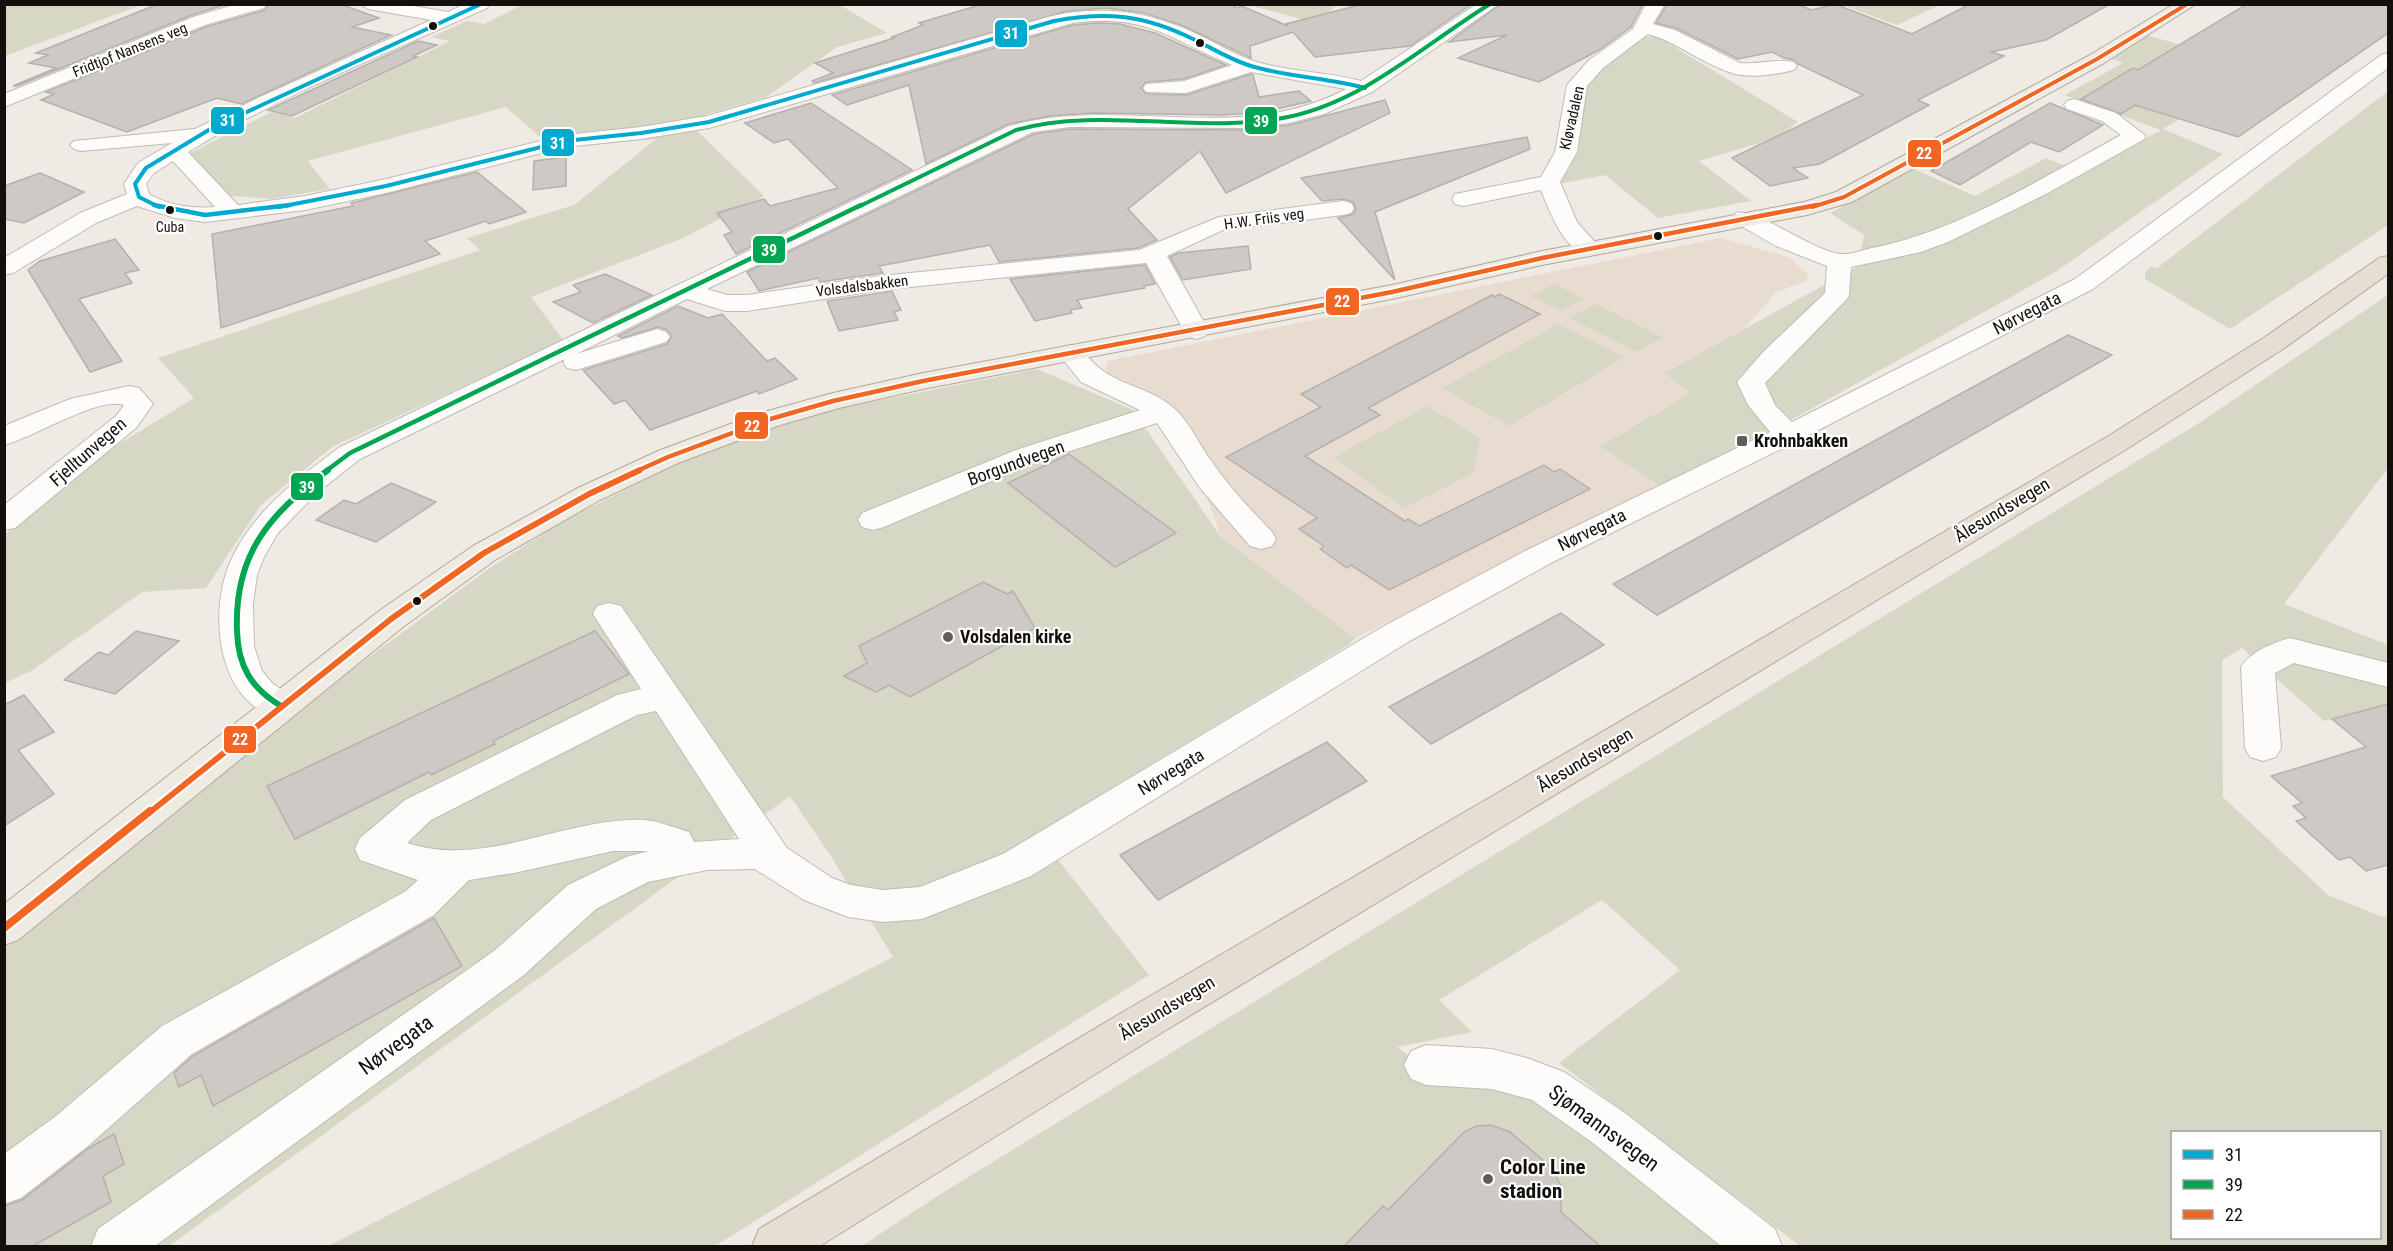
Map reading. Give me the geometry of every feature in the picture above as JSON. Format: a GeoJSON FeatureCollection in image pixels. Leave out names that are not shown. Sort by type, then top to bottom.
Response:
{"type":"FeatureCollection","features":[{"type":"Feature","properties":{"kind":"highway","name":"Ålesundsvegen"},"geometry":{"type":"LineString","coordinates":[[776,1246],[1143,1022],[2120,441],[2247,361],[2388,263]]}},
{"type":"Feature","properties":{"kind":"main road"},"geometry":{"type":"LineString","coordinates":[[4,928],[391,619],[484,553],[589,494],[668,457],[767,420],[833,401],[923,381],[1196,331],[1392,292],[1589,249],[1821,204],[1863,188],[2097,59],[2187,4]]}},
{"type":"Feature","properties":{"kind":"street","name":"Fridtjof Nansens veg"},"geometry":{"type":"LineString","coordinates":[[4,101],[199,21],[258,4]]}},
{"type":"Feature","properties":{"kind":"street"},"geometry":{"type":"LineString","coordinates":[[368,4],[450,18]]}},
{"type":"Feature","properties":{"kind":"street"},"geometry":{"type":"LineString","coordinates":[[481,4],[265,102],[201,134],[147,168],[135,184],[139,197],[150,204],[205,215],[232,213],[354,193],[581,138],[659,131],[708,122],[1054,21],[1105,9],[1152,22],[1250,66],[1365,87]]}},
{"type":"Feature","properties":{"kind":"street"},"geometry":{"type":"LineString","coordinates":[[281,706],[268,699],[249,681],[240,665],[236,604],[248,558],[265,531],[303,490],[350,453],[687,291],[978,147],[1029,126],[1078,121],[1191,124],[1256,122],[1312,111],[1349,98],[1393,70],[1445,31],[1490,4]]}},
{"type":"Feature","properties":{"kind":"street","name":"Kløvadalen"},"geometry":{"type":"LineString","coordinates":[[1549,183],[1566,152],[1577,86],[1596,64],[1640,32],[1656,4]]}},
{"type":"Feature","properties":{"kind":"street"},"geometry":{"type":"LineString","coordinates":[[1643,27],[1668,34],[1735,68],[1750,70],[1788,66]]}},
{"type":"Feature","properties":{"kind":"street","name":"Nørvegata"},"geometry":{"type":"LineString","coordinates":[[115,1246],[509,963],[582,897],[640,868],[682,859],[733,854],[755,854],[773,859],[818,889],[848,900],[883,906],[922,903],[1017,865],[1396,634],[1540,556],[1789,434],[2084,284],[2388,58]]}},
{"type":"Feature","properties":{"kind":"street"},"geometry":{"type":"LineString","coordinates":[[1153,88],[1186,87],[1250,66]]}},
{"type":"Feature","properties":{"kind":"street"},"geometry":{"type":"LineString","coordinates":[[1744,218],[1784,241],[1839,262],[1913,247],[1940,237],[2136,136],[2109,117],[2074,105]]}},
{"type":"Feature","properties":{"kind":"street"},"geometry":{"type":"LineString","coordinates":[[81,145],[201,134]]}},
{"type":"Feature","properties":{"kind":"street"},"geometry":{"type":"LineString","coordinates":[[176,150],[232,213]]}},
{"type":"Feature","properties":{"kind":"street"},"geometry":{"type":"LineString","coordinates":[[1510,167],[1471,197],[1549,183],[1566,224],[1589,249]]}},
{"type":"Feature","properties":{"kind":"street"},"geometry":{"type":"LineString","coordinates":[[14,236],[64,217],[139,197]]}},
{"type":"Feature","properties":{"kind":"street"},"geometry":{"type":"LineString","coordinates":[[4,268],[88,218],[139,197]]}},
{"type":"Feature","properties":{"kind":"street","name":"H.W. Friis veg"},"geometry":{"type":"LineString","coordinates":[[1040,267],[1154,255],[1207,228],[1220,224],[1343,208]]}},
{"type":"Feature","properties":{"kind":"street"},"geometry":{"type":"LineString","coordinates":[[1154,255],[1196,331]]}},
{"type":"Feature","properties":{"kind":"street"},"geometry":{"type":"LineString","coordinates":[[1789,434],[1768,416],[1758,402],[1751,382],[1772,358],[1837,295],[1839,262]]}},
{"type":"Feature","properties":{"kind":"street","name":"Volsdalsbakken"},"geometry":{"type":"LineString","coordinates":[[687,291],[725,303],[747,303],[851,286],[1040,267]]}},
{"type":"Feature","properties":{"kind":"street"},"geometry":{"type":"LineString","coordinates":[[560,351],[576,362],[657,337]]}},
{"type":"Feature","properties":{"kind":"street"},"geometry":{"type":"LineString","coordinates":[[1071,353],[1079,367],[1094,380],[1143,401],[1169,419],[1230,507],[1261,539]]}},
{"type":"Feature","properties":{"kind":"street","name":"Fjelltunvegen"},"geometry":{"type":"LineString","coordinates":[[4,437],[48,416],[114,396],[129,394],[139,404],[126,422],[4,521]]}},
{"type":"Feature","properties":{"kind":"street","name":"Borgundvegen"},"geometry":{"type":"LineString","coordinates":[[873,520],[999,466],[1144,419],[1160,411]]}},
{"type":"Feature","properties":{"kind":"street","name":"Nørvegata"},"geometry":{"type":"LineString","coordinates":[[609,614],[773,859]]}},
{"type":"Feature","properties":{"kind":"street"},"geometry":{"type":"LineString","coordinates":[[2263,748],[2259,667],[2290,650],[2388,675]]}},
{"type":"Feature","properties":{"kind":"street"},"geometry":{"type":"LineString","coordinates":[[666,697],[629,704],[418,810],[374,849],[403,857],[413,864],[458,866],[504,860],[613,836],[639,834],[659,837],[675,843],[682,859]]}},
{"type":"Feature","properties":{"kind":"street"},"geometry":{"type":"LineString","coordinates":[[4,1182],[72,1131],[177,1040],[420,903],[458,866]]}},
{"type":"Feature","properties":{"kind":"street","name":"Sjømannsvegen"},"geometry":{"type":"LineString","coordinates":[[1426,1065],[1492,1068],[1548,1086],[1609,1128],[1758,1246]]}},
{"type":"Feature","properties":{"kind":"shaded area"},"geometry":{"type":"Polygon","coordinates":[[[1721,238],[1791,258],[1808,275],[1807,281],[1776,292],[1745,328],[1664,373],[1691,392],[1600,446],[1660,486],[1355,638],[1221,537],[1175,408],[1122,379],[1108,374],[1105,367],[1108,361],[1721,238]]]}},
{"type":"Feature","properties":{"kind":"green space"},"geometry":{"type":"Polygon","coordinates":[[[5,4],[141,4],[141,5],[5,56],[5,4]]]}},
{"type":"Feature","properties":{"kind":"green space"},"geometry":{"type":"Polygon","coordinates":[[[1843,4],[1940,5],[1897,25],[1843,4]]]}},
{"type":"Feature","properties":{"kind":"green space"},"geometry":{"type":"Polygon","coordinates":[[[512,5],[840,5],[887,33],[837,47],[765,98],[686,120],[764,196],[681,239],[531,297],[563,340],[332,447],[261,505],[206,588],[142,592],[31,671],[5,683],[4,535],[106,452],[194,398],[158,358],[480,250],[467,238],[574,205],[656,139],[553,149],[506,107],[308,161],[330,189],[271,199],[220,195],[186,155],[272,112],[295,118],[450,41],[431,37],[467,21],[484,24],[520,6],[512,5]]]}},
{"type":"Feature","properties":{"kind":"green space"},"geometry":{"type":"Polygon","coordinates":[[[1248,5],[1337,5],[1316,23],[1248,5]]]}},
{"type":"Feature","properties":{"kind":"green space"},"geometry":{"type":"Polygon","coordinates":[[[2147,35],[2181,45],[2191,38],[2241,52],[2253,72],[2163,129],[2223,154],[2057,271],[1804,413],[1660,486],[1600,446],[1690,393],[1664,373],[1857,267],[1864,235],[1830,213],[1914,169],[1975,196],[2046,158],[2084,173],[2161,130],[2065,95],[2123,63],[2108,58],[2147,35]]]}},
{"type":"Feature","properties":{"kind":"green space"},"geometry":{"type":"Polygon","coordinates":[[[1656,36],[1798,122],[1776,138],[1699,161],[1751,201],[1658,218],[1605,175],[1558,184],[1575,151],[1580,133],[1580,103],[1584,86],[1601,65],[1642,37],[1656,36]]]}},
{"type":"Feature","properties":{"kind":"green space"},"geometry":{"type":"Polygon","coordinates":[[[2388,91],[2388,225],[2230,329],[2145,279],[2145,273],[2150,267],[2157,268],[2388,91]]]}},
{"type":"Feature","properties":{"kind":"green space"},"geometry":{"type":"Polygon","coordinates":[[[1555,284],[1585,299],[1561,311],[1531,296],[1555,284]]]}},
{"type":"Feature","properties":{"kind":"green space"},"geometry":{"type":"Polygon","coordinates":[[[2388,295],[2388,468],[2284,604],[2388,645],[2388,706],[2324,721],[2242,648],[2222,660],[2223,797],[2328,895],[2383,917],[2388,916],[2388,1246],[1800,1246],[1559,1063],[1680,970],[1602,900],[1439,1000],[1472,1032],[1397,1047],[1450,1085],[1504,1087],[1549,1104],[1617,1155],[1729,1246],[862,1246],[939,1195],[2199,423],[2388,295]]]}},
{"type":"Feature","properties":{"kind":"green space"},"geometry":{"type":"Polygon","coordinates":[[[1595,304],[1663,337],[1637,352],[1569,318],[1595,304]]]}},
{"type":"Feature","properties":{"kind":"green space"},"geometry":{"type":"Polygon","coordinates":[[[1558,324],[1625,357],[1509,426],[1442,388],[1558,324]]]}},
{"type":"Feature","properties":{"kind":"green space"},"geometry":{"type":"Polygon","coordinates":[[[1037,369],[1133,410],[1221,537],[1355,638],[1348,645],[1037,833],[1149,975],[715,1246],[328,1246],[893,957],[830,855],[790,796],[169,1246],[5,1246],[5,945],[292,714],[491,567],[567,519],[699,453],[820,412],[1037,369]]]}},
{"type":"Feature","properties":{"kind":"green space"},"geometry":{"type":"Polygon","coordinates":[[[1427,406],[1480,438],[1474,472],[1405,508],[1333,458],[1427,406]]]}},
{"type":"Feature","properties":{"kind":"building"},"geometry":{"type":"Polygon","coordinates":[[[158,4],[227,4],[192,15],[13,86],[56,68],[29,63],[48,55],[36,53],[158,4]]]}},
{"type":"Feature","properties":{"kind":"building"},"geometry":{"type":"Polygon","coordinates":[[[269,4],[340,4],[379,18],[352,27],[391,35],[241,104],[217,98],[127,132],[41,100],[54,94],[46,92],[206,27],[265,10],[269,4]]]}},
{"type":"Feature","properties":{"kind":"building"},"geometry":{"type":"Polygon","coordinates":[[[983,4],[1229,4],[1237,8],[1242,6],[1288,26],[1286,24],[1363,4],[1472,4],[1410,46],[1315,57],[1293,32],[1250,46],[1251,58],[1181,25],[1144,13],[1106,8],[1067,11],[814,83],[812,81],[833,73],[815,63],[894,38],[892,37],[923,25],[919,23],[983,4]]]}},
{"type":"Feature","properties":{"kind":"building"},"geometry":{"type":"Polygon","coordinates":[[[1501,4],[1643,4],[1631,27],[1599,50],[1539,82],[1458,58],[1507,35],[1449,42],[1501,4]]]}},
{"type":"Feature","properties":{"kind":"building"},"geometry":{"type":"Polygon","coordinates":[[[1667,4],[1796,4],[1812,10],[1835,4],[1912,34],[1970,4],[2110,4],[2046,40],[1991,52],[2004,56],[1918,100],[1929,105],[1820,164],[1793,168],[1808,178],[1770,186],[1732,158],[1863,95],[1794,60],[1772,52],[1738,59],[1676,28],[1656,23],[1667,4]]]}},
{"type":"Feature","properties":{"kind":"building"},"geometry":{"type":"Polygon","coordinates":[[[2247,4],[2388,4],[2388,33],[2238,137],[2135,105],[2121,114],[2081,99],[2133,68],[2138,70],[2247,4]]]}},
{"type":"Feature","properties":{"kind":"building"},"geometry":{"type":"Polygon","coordinates":[[[1120,24],[1155,33],[1226,65],[1184,79],[1146,82],[1141,88],[1146,94],[1187,95],[1251,74],[1259,97],[1299,91],[1311,101],[1264,112],[1222,115],[1093,113],[1050,116],[1008,124],[926,164],[909,85],[847,105],[832,95],[1073,25],[1120,24]]]}},
{"type":"Feature","properties":{"kind":"building"},"geometry":{"type":"Polygon","coordinates":[[[418,41],[437,45],[413,56],[417,57],[292,116],[268,110],[418,41]]]}},
{"type":"Feature","properties":{"kind":"building"},"geometry":{"type":"Polygon","coordinates":[[[1385,100],[1390,113],[1226,193],[1200,151],[1128,209],[1157,240],[1138,248],[999,262],[990,245],[879,266],[883,273],[820,282],[818,278],[759,291],[747,272],[1034,134],[1070,129],[1248,130],[1290,125],[1385,100]]]}},
{"type":"Feature","properties":{"kind":"building"},"geometry":{"type":"Polygon","coordinates":[[[811,103],[912,170],[736,254],[724,235],[732,232],[717,213],[764,199],[770,206],[838,188],[788,139],[774,143],[745,123],[811,103]]]}},
{"type":"Feature","properties":{"kind":"building"},"geometry":{"type":"Polygon","coordinates":[[[2050,103],[2103,125],[2059,152],[2031,142],[1960,185],[1931,171],[2050,103]]]}},
{"type":"Feature","properties":{"kind":"building"},"geometry":{"type":"Polygon","coordinates":[[[1527,137],[1530,149],[1375,212],[1395,280],[1338,218],[1353,214],[1356,209],[1353,202],[1343,199],[1322,201],[1301,178],[1527,137]]]}},
{"type":"Feature","properties":{"kind":"building"},"geometry":{"type":"Polygon","coordinates":[[[566,157],[566,186],[533,190],[534,161],[566,157]]]}},
{"type":"Feature","properties":{"kind":"building"},"geometry":{"type":"Polygon","coordinates":[[[477,172],[526,212],[489,224],[486,221],[425,241],[440,254],[221,328],[212,234],[353,206],[351,203],[477,172]]]}},
{"type":"Feature","properties":{"kind":"building"},"geometry":{"type":"Polygon","coordinates":[[[40,173],[84,192],[24,223],[4,219],[4,186],[40,173]]]}},
{"type":"Feature","properties":{"kind":"building"},"geometry":{"type":"Polygon","coordinates":[[[115,239],[139,270],[125,273],[132,283],[79,299],[122,361],[90,372],[28,270],[40,261],[115,239]]]}},
{"type":"Feature","properties":{"kind":"building"},"geometry":{"type":"Polygon","coordinates":[[[1248,246],[1251,269],[1183,280],[1170,257],[1178,253],[1248,246]]]}},
{"type":"Feature","properties":{"kind":"building"},"geometry":{"type":"Polygon","coordinates":[[[1145,265],[1155,284],[1144,286],[1145,288],[1077,300],[1082,308],[1070,310],[1072,313],[1035,321],[1010,279],[1145,265]]]}},
{"type":"Feature","properties":{"kind":"building"},"geometry":{"type":"Polygon","coordinates":[[[605,274],[652,295],[593,323],[553,302],[581,292],[573,285],[605,274]]]}},
{"type":"Feature","properties":{"kind":"building"},"geometry":{"type":"Polygon","coordinates":[[[892,291],[901,310],[894,312],[898,320],[839,331],[827,301],[892,291]]]}},
{"type":"Feature","properties":{"kind":"building"},"geometry":{"type":"Polygon","coordinates":[[[1499,294],[1540,314],[1368,408],[1380,415],[1305,456],[1405,521],[1408,519],[1419,526],[1544,465],[1554,472],[1560,469],[1590,489],[1389,590],[1351,565],[1347,568],[1320,549],[1324,546],[1299,529],[1317,518],[1226,457],[1321,407],[1301,394],[1492,295],[1494,297],[1499,294]]]}},
{"type":"Feature","properties":{"kind":"building"},"geometry":{"type":"Polygon","coordinates":[[[678,306],[708,318],[722,314],[767,361],[775,358],[797,379],[650,430],[625,400],[614,404],[583,370],[667,344],[672,336],[667,330],[658,327],[622,338],[618,336],[678,306]]]}},
{"type":"Feature","properties":{"kind":"building"},"geometry":{"type":"Polygon","coordinates":[[[2068,335],[2112,355],[1657,615],[1613,584],[2068,335]]]}},
{"type":"Feature","properties":{"kind":"building"},"geometry":{"type":"Polygon","coordinates":[[[1069,454],[1176,533],[1115,567],[1008,483],[1069,454]]]}},
{"type":"Feature","properties":{"kind":"building"},"geometry":{"type":"Polygon","coordinates":[[[391,483],[436,502],[376,542],[316,520],[344,500],[356,504],[391,483]]]}},
{"type":"Feature","properties":{"kind":"building","name":"Volsdalen kirke"},"geometry":{"type":"Polygon","coordinates":[[[983,582],[1007,594],[1013,591],[1035,628],[910,697],[889,685],[876,692],[844,676],[867,663],[859,646],[983,582]]]}},
{"type":"Feature","properties":{"kind":"building"},"geometry":{"type":"Polygon","coordinates":[[[1561,613],[1604,645],[1431,744],[1389,707],[1561,613]]]}},
{"type":"Feature","properties":{"kind":"building"},"geometry":{"type":"Polygon","coordinates":[[[136,631],[179,641],[115,694],[64,680],[99,652],[108,655],[136,631]]]}},
{"type":"Feature","properties":{"kind":"building"},"geometry":{"type":"Polygon","coordinates":[[[595,631],[629,674],[493,741],[495,744],[431,775],[429,772],[295,839],[267,786],[595,631]]]}},
{"type":"Feature","properties":{"kind":"building"},"geometry":{"type":"Polygon","coordinates":[[[24,695],[54,732],[18,750],[54,794],[4,826],[4,705],[24,695]]]}},
{"type":"Feature","properties":{"kind":"building"},"geometry":{"type":"Polygon","coordinates":[[[2388,704],[2388,865],[2366,871],[2350,857],[2339,860],[2296,821],[2306,818],[2293,806],[2302,803],[2271,776],[2366,747],[2332,719],[2388,704]]]}},
{"type":"Feature","properties":{"kind":"building"},"geometry":{"type":"Polygon","coordinates":[[[1327,742],[1367,781],[1158,900],[1120,855],[1327,742]]]}},
{"type":"Feature","properties":{"kind":"building"},"geometry":{"type":"Polygon","coordinates":[[[434,918],[462,966],[213,1106],[201,1075],[179,1087],[174,1073],[193,1056],[434,918]]]}},
{"type":"Feature","properties":{"kind":"building","name":"Color Line stadion"},"geometry":{"type":"Polygon","coordinates":[[[1491,1125],[1510,1132],[1552,1168],[1561,1186],[1561,1212],[1600,1246],[1344,1246],[1383,1206],[1388,1210],[1464,1132],[1477,1126],[1491,1125]]]}},
{"type":"Feature","properties":{"kind":"building"},"geometry":{"type":"Polygon","coordinates":[[[114,1134],[124,1164],[103,1176],[111,1202],[33,1246],[4,1246],[4,1206],[22,1200],[89,1148],[114,1134]]]}},
{"type":"Feature","properties":{"kind":"transit line","name":"31"},"geometry":{"type":"LineString","coordinates":[[481,4],[212,128],[146,168],[135,184],[139,197],[150,204],[175,211],[205,215],[305,203],[386,186],[565,141],[641,133],[709,122],[1054,21],[1091,16],[1119,15],[1144,19],[1160,24],[1250,66],[1365,88]]}},
{"type":"Feature","properties":{"kind":"transit line","name":"39"},"geometry":{"type":"LineString","coordinates":[[281,706],[270,700],[253,685],[247,677],[240,657],[237,614],[244,566],[257,541],[279,513],[321,475],[350,453],[1016,130],[1070,121],[1228,123],[1289,117],[1317,109],[1369,85],[1490,4]]}},
{"type":"Feature","properties":{"kind":"transit line","name":"22"},"geometry":{"type":"LineString","coordinates":[[4,928],[391,619],[484,553],[589,494],[668,457],[767,420],[833,401],[923,381],[1392,292],[1542,258],[1807,208],[1844,197],[2097,59],[2187,4]]}},
{"type":"Feature","properties":{"kind":"place","name":"Cuba"},"geometry":{"type":"Point","coordinates":[170,210]}},
{"type":"Feature","properties":{"kind":"place","name":"Krohnbakken"},"geometry":{"type":"Point","coordinates":[1742,441]}},
{"type":"Feature","properties":{"kind":"place","name":"Volsdalen kirke"},"geometry":{"type":"Point","coordinates":[948,637]}},
{"type":"Feature","properties":{"kind":"place","name":"Color Line stadion"},"geometry":{"type":"Point","coordinates":[1488,1179]}}]}
